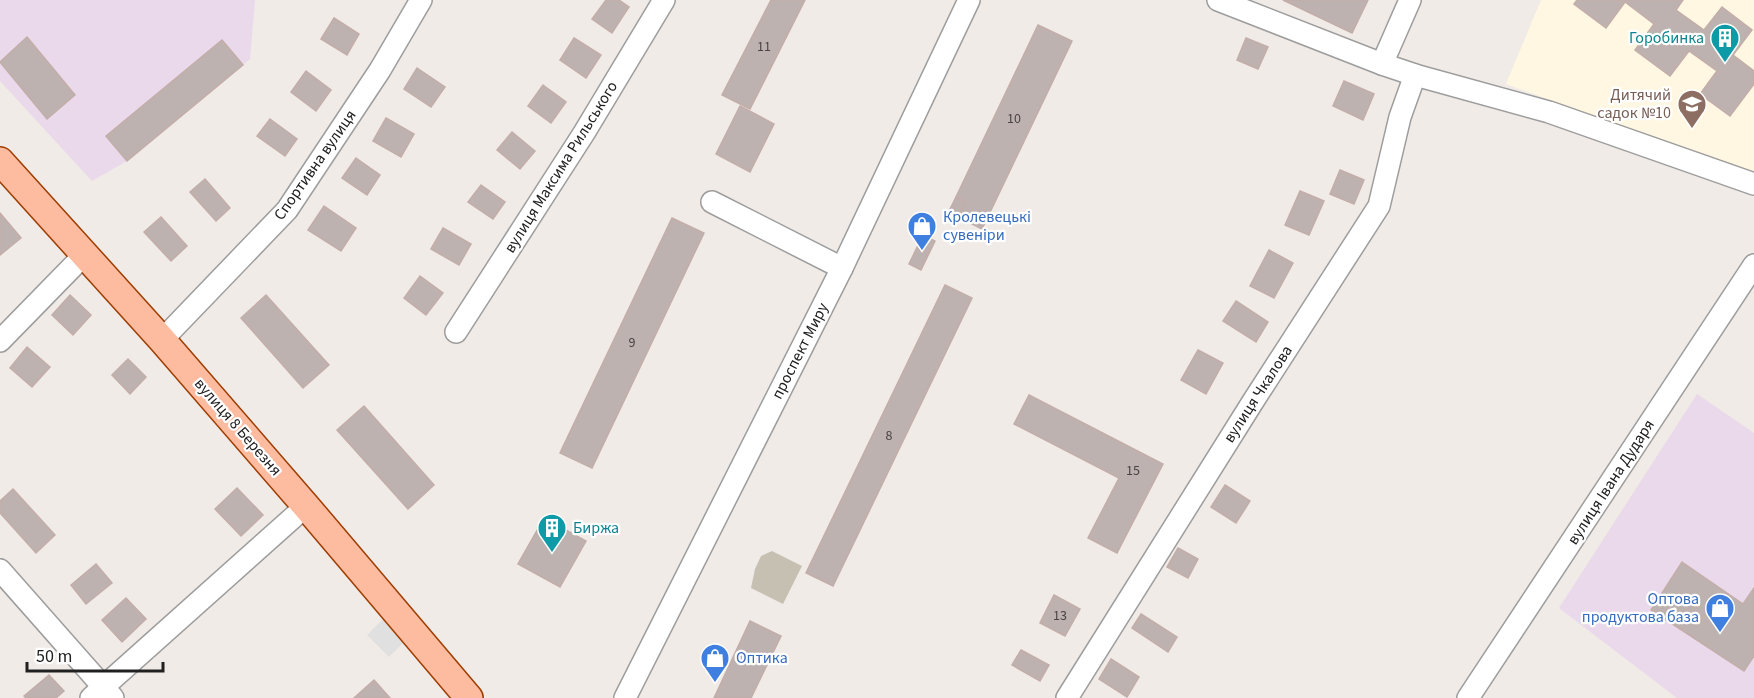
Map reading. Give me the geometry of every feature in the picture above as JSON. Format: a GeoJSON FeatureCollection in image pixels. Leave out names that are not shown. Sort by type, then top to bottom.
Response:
{"type":"FeatureCollection","features":[{"type":"Feature","properties":{"kind":"main road","name":"вулиця 8 Березня"},"geometry":{"type":"LineString","coordinates":[[0,161],[162,340],[470,698]]}},
{"type":"Feature","properties":{"kind":"street","name":"Спортивна вулиця"},"geometry":{"type":"LineString","coordinates":[[162,340],[287,210],[380,70],[421,0]]}},
{"type":"Feature","properties":{"kind":"street","name":"вулиця Максима Рильського"},"geometry":{"type":"LineString","coordinates":[[456,332],[584,133],[664,0]]}},
{"type":"Feature","properties":{"kind":"street","name":"проспект Миру"},"geometry":{"type":"LineString","coordinates":[[625,698],[842,268],[969,0]]}},
{"type":"Feature","properties":{"kind":"street"},"geometry":{"type":"LineString","coordinates":[[1218,0],[1382,64],[1549,112],[1754,184]]}},
{"type":"Feature","properties":{"kind":"street"},"geometry":{"type":"LineString","coordinates":[[1382,64],[1410,0]]}},
{"type":"Feature","properties":{"kind":"street","name":"вулиця Чкалова"},"geometry":{"type":"LineString","coordinates":[[1067,698],[1379,206],[1400,117],[1415,75]]}},
{"type":"Feature","properties":{"kind":"street"},"geometry":{"type":"LineString","coordinates":[[712,202],[842,268]]}},
{"type":"Feature","properties":{"kind":"street"},"geometry":{"type":"LineString","coordinates":[[0,341],[84,255]]}},
{"type":"Feature","properties":{"kind":"street","name":"вулиця Івана Дударя"},"geometry":{"type":"LineString","coordinates":[[1468,698],[1754,265]]}},
{"type":"Feature","properties":{"kind":"street"},"geometry":{"type":"LineString","coordinates":[[0,570],[102,694],[306,506]]}},
{"type":"Feature","properties":{"kind":"shaded area"},"geometry":{"type":"Polygon","coordinates":[[[0,0],[255,0],[250,59],[127,161],[92,181],[0,81],[0,0]]]}},
{"type":"Feature","properties":{"kind":"shaded area","name":"Дитячий садок №10"},"geometry":{"type":"Polygon","coordinates":[[[1541,0],[1754,0],[1754,174],[1506,84],[1541,0]]]}},
{"type":"Feature","properties":{"kind":"shaded area"},"geometry":{"type":"Polygon","coordinates":[[[1697,394],[1754,433],[1754,698],[1677,698],[1559,608],[1697,394]]]}},
{"type":"Feature","properties":{"kind":"shaded area"},"geometry":{"type":"Polygon","coordinates":[[[772,551],[802,566],[783,604],[751,588],[755,569],[761,556],[772,551]]]}},
{"type":"Feature","properties":{"kind":"shaded area"},"geometry":{"type":"Polygon","coordinates":[[[385,617],[407,639],[389,657],[367,635],[385,617]]]}},
{"type":"Feature","properties":{"kind":"building"},"geometry":{"type":"Polygon","coordinates":[[[606,0],[619,0],[629,7],[612,33],[592,19],[606,0]]]}},
{"type":"Feature","properties":{"kind":"building"},"geometry":{"type":"Polygon","coordinates":[[[771,0],[805,0],[750,109],[722,95],[771,0]]]}},
{"type":"Feature","properties":{"kind":"building"},"geometry":{"type":"Polygon","coordinates":[[[1283,0],[1368,0],[1352,33],[1283,0]]]}},
{"type":"Feature","properties":{"kind":"building","name":"Горобинка"},"geometry":{"type":"Polygon","coordinates":[[[1577,0],[1683,0],[1676,10],[1704,30],[1722,7],[1752,30],[1733,55],[1754,71],[1754,84],[1730,116],[1700,94],[1717,71],[1689,51],[1670,76],[1635,50],[1654,24],[1625,2],[1606,28],[1574,4],[1577,0]]]}},
{"type":"Feature","properties":{"kind":"building"},"geometry":{"type":"Polygon","coordinates":[[[334,18],[359,34],[347,55],[321,39],[334,18]]]}},
{"type":"Feature","properties":{"kind":"building"},"geometry":{"type":"Polygon","coordinates":[[[1038,25],[1072,41],[982,229],[958,217],[965,202],[956,197],[1038,25]]]}},
{"type":"Feature","properties":{"kind":"building"},"geometry":{"type":"Polygon","coordinates":[[[27,37],[75,95],[47,119],[0,62],[27,37]]]}},
{"type":"Feature","properties":{"kind":"building"},"geometry":{"type":"Polygon","coordinates":[[[574,38],[601,55],[586,78],[560,60],[574,38]]]}},
{"type":"Feature","properties":{"kind":"building"},"geometry":{"type":"Polygon","coordinates":[[[1246,38],[1268,47],[1258,69],[1237,60],[1246,38]]]}},
{"type":"Feature","properties":{"kind":"building"},"geometry":{"type":"Polygon","coordinates":[[[222,40],[243,65],[127,161],[106,136],[222,40]]]}},
{"type":"Feature","properties":{"kind":"building"},"geometry":{"type":"Polygon","coordinates":[[[417,68],[445,87],[431,107],[404,89],[417,68]]]}},
{"type":"Feature","properties":{"kind":"building"},"geometry":{"type":"Polygon","coordinates":[[[306,71],[331,90],[316,111],[291,92],[306,71]]]}},
{"type":"Feature","properties":{"kind":"building"},"geometry":{"type":"Polygon","coordinates":[[[1344,81],[1374,94],[1363,120],[1333,106],[1344,81]]]}},
{"type":"Feature","properties":{"kind":"building"},"geometry":{"type":"Polygon","coordinates":[[[543,85],[566,102],[551,123],[528,106],[543,85]]]}},
{"type":"Feature","properties":{"kind":"building"},"geometry":{"type":"Polygon","coordinates":[[[740,106],[774,124],[750,172],[716,154],[740,106]]]}},
{"type":"Feature","properties":{"kind":"building"},"geometry":{"type":"Polygon","coordinates":[[[386,118],[414,134],[401,157],[373,141],[386,118]]]}},
{"type":"Feature","properties":{"kind":"building"},"geometry":{"type":"Polygon","coordinates":[[[270,119],[297,139],[285,156],[257,136],[270,119]]]}},
{"type":"Feature","properties":{"kind":"building"},"geometry":{"type":"Polygon","coordinates":[[[512,132],[535,151],[520,169],[497,150],[512,132]]]}},
{"type":"Feature","properties":{"kind":"building"},"geometry":{"type":"Polygon","coordinates":[[[356,158],[380,175],[367,195],[342,178],[356,158]]]}},
{"type":"Feature","properties":{"kind":"building"},"geometry":{"type":"Polygon","coordinates":[[[1340,170],[1364,180],[1354,204],[1330,194],[1340,170]]]}},
{"type":"Feature","properties":{"kind":"building"},"geometry":{"type":"Polygon","coordinates":[[[205,179],[230,208],[216,221],[190,192],[205,179]]]}},
{"type":"Feature","properties":{"kind":"building"},"geometry":{"type":"Polygon","coordinates":[[[481,185],[505,202],[493,219],[468,202],[481,185]]]}},
{"type":"Feature","properties":{"kind":"building"},"geometry":{"type":"Polygon","coordinates":[[[1300,191],[1324,201],[1309,235],[1285,225],[1300,191]]]}},
{"type":"Feature","properties":{"kind":"building"},"geometry":{"type":"Polygon","coordinates":[[[956,197],[965,202],[958,217],[948,213],[956,197]]]}},
{"type":"Feature","properties":{"kind":"building"},"geometry":{"type":"Polygon","coordinates":[[[324,206],[356,228],[341,251],[308,230],[324,206]]]}},
{"type":"Feature","properties":{"kind":"building"},"geometry":{"type":"Polygon","coordinates":[[[0,213],[21,238],[0,255],[0,213]]]}},
{"type":"Feature","properties":{"kind":"building"},"geometry":{"type":"Polygon","coordinates":[[[161,217],[187,246],[171,261],[144,232],[161,217]]]}},
{"type":"Feature","properties":{"kind":"building"},"geometry":{"type":"Polygon","coordinates":[[[672,218],[704,233],[592,468],[560,453],[672,218]]]}},
{"type":"Feature","properties":{"kind":"building"},"geometry":{"type":"Polygon","coordinates":[[[443,228],[471,244],[459,265],[431,249],[443,228]]]}},
{"type":"Feature","properties":{"kind":"building","name":"Кролевецькі сувеніри"},"geometry":{"type":"Polygon","coordinates":[[[923,235],[935,241],[921,270],[909,264],[923,235]]]}},
{"type":"Feature","properties":{"kind":"building"},"geometry":{"type":"Polygon","coordinates":[[[1269,250],[1293,263],[1274,298],[1250,286],[1269,250]]]}},
{"type":"Feature","properties":{"kind":"building"},"geometry":{"type":"Polygon","coordinates":[[[420,276],[443,293],[426,315],[404,298],[420,276]]]}},
{"type":"Feature","properties":{"kind":"building"},"geometry":{"type":"Polygon","coordinates":[[[945,285],[972,298],[833,586],[806,573],[945,285]]]}},
{"type":"Feature","properties":{"kind":"building"},"geometry":{"type":"Polygon","coordinates":[[[70,295],[91,315],[73,335],[52,315],[70,295]]]}},
{"type":"Feature","properties":{"kind":"building"},"geometry":{"type":"Polygon","coordinates":[[[266,295],[329,365],[303,388],[241,318],[266,295]]]}},
{"type":"Feature","properties":{"kind":"building"},"geometry":{"type":"Polygon","coordinates":[[[1236,301],[1268,322],[1256,342],[1223,321],[1236,301]]]}},
{"type":"Feature","properties":{"kind":"building"},"geometry":{"type":"Polygon","coordinates":[[[27,347],[50,367],[32,387],[10,368],[27,347]]]}},
{"type":"Feature","properties":{"kind":"building"},"geometry":{"type":"Polygon","coordinates":[[[1198,350],[1223,363],[1206,394],[1181,380],[1198,350]]]}},
{"type":"Feature","properties":{"kind":"building"},"geometry":{"type":"Polygon","coordinates":[[[128,359],[146,377],[130,394],[112,375],[128,359]]]}},
{"type":"Feature","properties":{"kind":"building"},"geometry":{"type":"Polygon","coordinates":[[[1029,395],[1163,464],[1117,553],[1088,538],[1119,478],[1014,424],[1029,395]]]}},
{"type":"Feature","properties":{"kind":"building"},"geometry":{"type":"Polygon","coordinates":[[[364,406],[434,485],[408,509],[337,430],[364,406]]]}},
{"type":"Feature","properties":{"kind":"building"},"geometry":{"type":"Polygon","coordinates":[[[1225,485],[1250,501],[1236,523],[1211,507],[1225,485]]]}},
{"type":"Feature","properties":{"kind":"building"},"geometry":{"type":"Polygon","coordinates":[[[237,488],[263,515],[241,536],[215,509],[237,488]]]}},
{"type":"Feature","properties":{"kind":"building"},"geometry":{"type":"Polygon","coordinates":[[[13,489],[55,535],[36,553],[0,513],[0,501],[13,489]]]}},
{"type":"Feature","properties":{"kind":"building","name":"Биржа"},"geometry":{"type":"Polygon","coordinates":[[[544,518],[586,541],[560,587],[518,564],[544,518]]]}},
{"type":"Feature","properties":{"kind":"building"},"geometry":{"type":"Polygon","coordinates":[[[1178,548],[1198,559],[1188,578],[1167,567],[1178,548]]]}},
{"type":"Feature","properties":{"kind":"building","name":"Оптова продуктова база"},"geometry":{"type":"Polygon","coordinates":[[[1682,562],[1743,604],[1754,588],[1754,656],[1744,671],[1651,610],[1682,562]]]}},
{"type":"Feature","properties":{"kind":"building"},"geometry":{"type":"Polygon","coordinates":[[[96,564],[112,583],[86,604],[71,585],[96,564]]]}},
{"type":"Feature","properties":{"kind":"building"},"geometry":{"type":"Polygon","coordinates":[[[1054,595],[1080,609],[1065,636],[1040,623],[1054,595]]]}},
{"type":"Feature","properties":{"kind":"building"},"geometry":{"type":"Polygon","coordinates":[[[126,598],[146,619],[122,642],[102,620],[126,598]]]}},
{"type":"Feature","properties":{"kind":"building"},"geometry":{"type":"Polygon","coordinates":[[[1141,614],[1177,637],[1168,652],[1132,628],[1141,614]]]}},
{"type":"Feature","properties":{"kind":"building"},"geometry":{"type":"Polygon","coordinates":[[[750,621],[781,636],[751,698],[714,698],[750,621]]]}},
{"type":"Feature","properties":{"kind":"building"},"geometry":{"type":"Polygon","coordinates":[[[1021,650],[1049,665],[1040,681],[1012,665],[1021,650]]]}},
{"type":"Feature","properties":{"kind":"building"},"geometry":{"type":"Polygon","coordinates":[[[1111,659],[1139,677],[1127,697],[1099,679],[1111,659]]]}},
{"type":"Feature","properties":{"kind":"building"},"geometry":{"type":"Polygon","coordinates":[[[49,675],[64,691],[56,698],[26,698],[24,696],[49,675]]]}},
{"type":"Feature","properties":{"kind":"building"},"geometry":{"type":"Polygon","coordinates":[[[374,680],[390,698],[354,698],[374,680]]]}},
{"type":"Feature","properties":{"kind":"place","name":"Горобинка"},"geometry":{"type":"Point","coordinates":[1725,64]}},
{"type":"Feature","properties":{"kind":"place","name":"Дитячий садок №10"},"geometry":{"type":"Point","coordinates":[1692,130]}},
{"type":"Feature","properties":{"kind":"place","name":"Кролевецькі сувеніри"},"geometry":{"type":"Point","coordinates":[922,252]}},
{"type":"Feature","properties":{"kind":"place","name":"Биржа"},"geometry":{"type":"Point","coordinates":[552,554]}},
{"type":"Feature","properties":{"kind":"place","name":"Оптова продуктова база"},"geometry":{"type":"Point","coordinates":[1720,634]}},
{"type":"Feature","properties":{"kind":"place","name":"Оптика"},"geometry":{"type":"Point","coordinates":[715,684]}}]}
